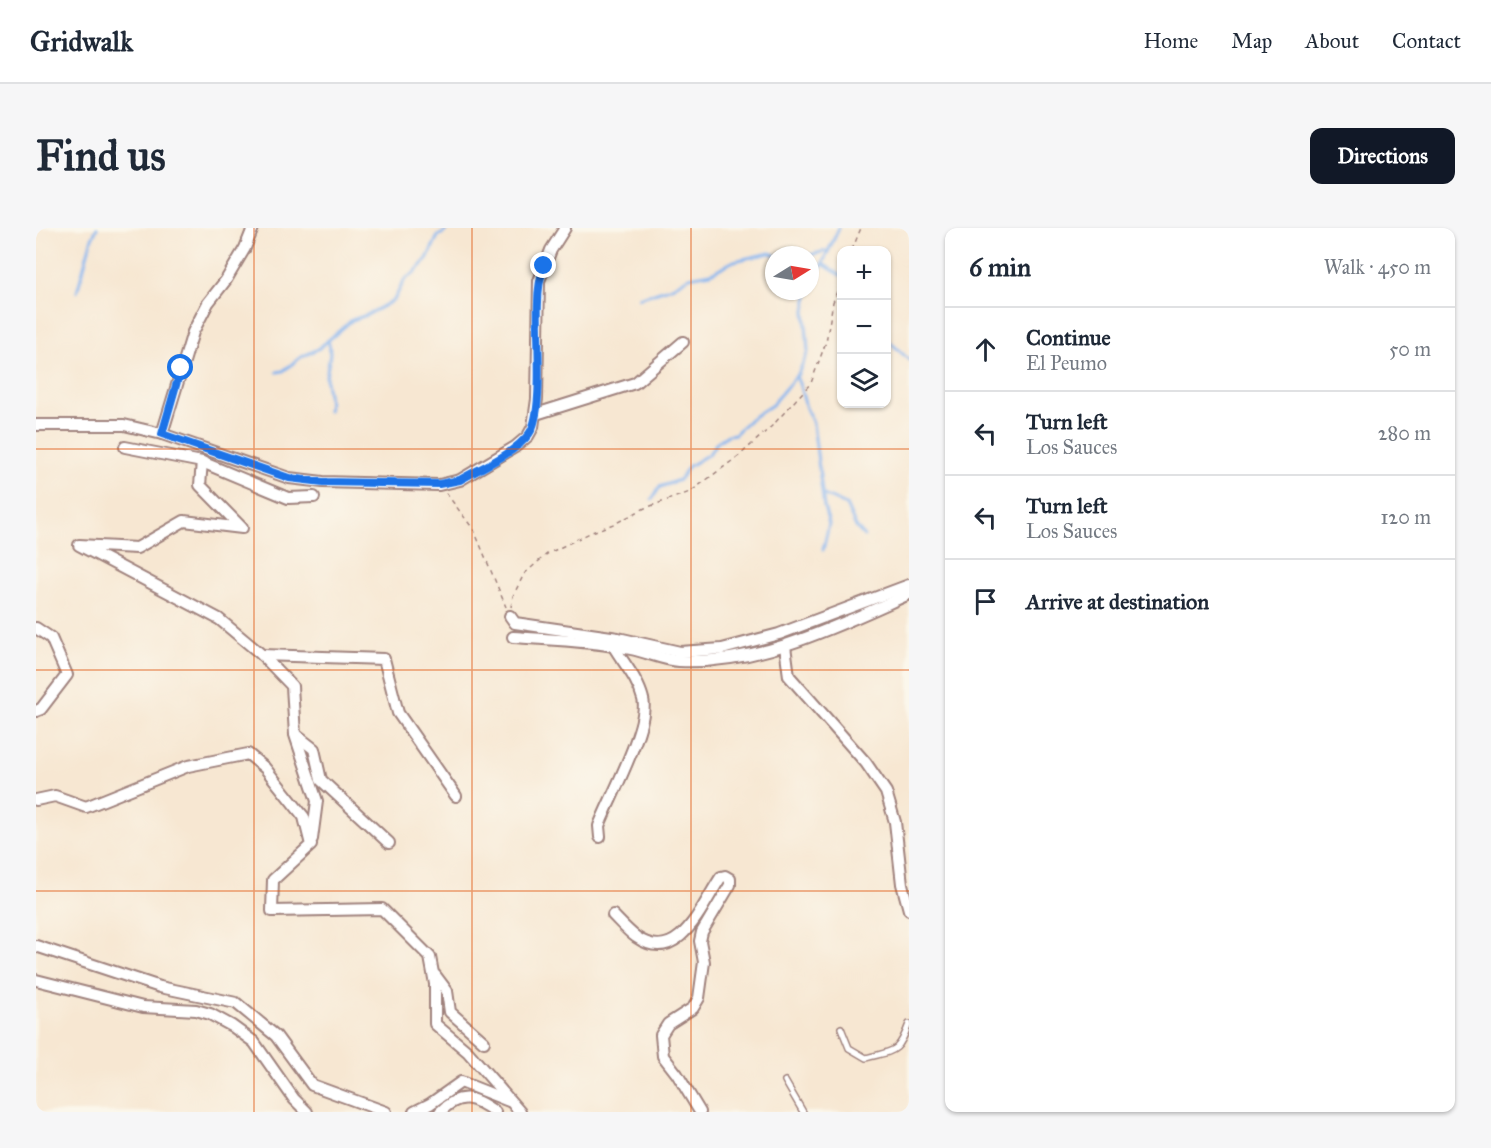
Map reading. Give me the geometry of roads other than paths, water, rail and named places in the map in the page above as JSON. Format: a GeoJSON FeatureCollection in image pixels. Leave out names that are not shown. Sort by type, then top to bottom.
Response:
{"type":"FeatureCollection","features":[{"type":"Feature","properties":{"kind":"street"},"geometry":{"type":"LineString","coordinates":[[162,434],[193,332],[208,303],[241,256],[253,228]]}},
{"type":"Feature","properties":{"kind":"street"},"geometry":{"type":"LineString","coordinates":[[36,425],[124,425],[162,434],[289,478],[323,482],[439,484],[460,480],[515,447],[528,436],[533,427],[536,414],[539,282],[551,250],[565,228]]}},
{"type":"Feature","properties":{"kind":"street"},"geometry":{"type":"LineString","coordinates":[[536,414],[635,383],[683,342]]}},
{"type":"Feature","properties":{"kind":"street"},"geometry":{"type":"LineString","coordinates":[[125,447],[202,462],[288,498],[314,498]]}},
{"type":"Feature","properties":{"kind":"street"},"geometry":{"type":"LineString","coordinates":[[202,462],[200,485],[242,528],[184,521],[136,549],[79,545],[219,619],[262,655],[292,686],[295,735],[317,801],[311,845],[273,880],[272,911],[382,909],[430,957],[435,984],[435,1024],[468,1052],[520,1112]]}},
{"type":"Feature","properties":{"kind":"street"},"geometry":{"type":"LineString","coordinates":[[510,616],[515,623],[618,638],[681,651],[722,649],[779,634],[909,585]]}},
{"type":"Feature","properties":{"kind":"street"},"geometry":{"type":"LineString","coordinates":[[513,637],[631,649],[676,661],[702,661],[744,656],[785,646],[909,594]]}},
{"type":"Feature","properties":{"kind":"street"},"geometry":{"type":"LineString","coordinates":[[36,628],[51,638],[67,675],[41,709],[36,711]]}},
{"type":"Feature","properties":{"kind":"street"},"geometry":{"type":"LineString","coordinates":[[785,646],[789,676],[794,684],[866,763],[886,792],[895,822],[902,884],[909,909]]}},
{"type":"Feature","properties":{"kind":"street"},"geometry":{"type":"LineString","coordinates":[[600,837],[599,826],[632,751],[644,703],[638,683],[614,647]]}},
{"type":"Feature","properties":{"kind":"street"},"geometry":{"type":"LineString","coordinates":[[262,655],[384,660],[398,713],[456,796]]}},
{"type":"Feature","properties":{"kind":"street"},"geometry":{"type":"LineString","coordinates":[[295,735],[314,749],[321,780],[389,843]]}},
{"type":"Feature","properties":{"kind":"street"},"geometry":{"type":"LineString","coordinates":[[36,800],[56,796],[86,807],[188,766],[248,754],[265,768],[304,817],[311,845]]}},
{"type":"Feature","properties":{"kind":"street"},"geometry":{"type":"LineString","coordinates":[[613,915],[635,937],[645,942],[668,944],[674,942],[686,931],[721,877],[725,876],[730,879],[730,885],[702,932],[700,941],[704,962],[699,998],[693,1008],[668,1024],[661,1035],[663,1056],[700,1112]]}},
{"type":"Feature","properties":{"kind":"street"},"geometry":{"type":"LineString","coordinates":[[36,946],[160,987],[236,1003],[276,1036],[312,1085],[386,1112]]}},
{"type":"Feature","properties":{"kind":"street"},"geometry":{"type":"LineString","coordinates":[[433,972],[447,991],[450,1012],[484,1042]]}},
{"type":"Feature","properties":{"kind":"street"},"geometry":{"type":"LineString","coordinates":[[36,980],[143,1007],[196,1010],[210,1014],[254,1042],[294,1099],[307,1112]]}},
{"type":"Feature","properties":{"kind":"street"},"geometry":{"type":"LineString","coordinates":[[414,1112],[430,1104],[461,1082],[512,1103]]}},
{"type":"Feature","properties":{"kind":"street"},"geometry":{"type":"LineString","coordinates":[[440,1112],[454,1100],[468,1098],[495,1112]]}},
{"type":"Feature","properties":{"kind":"lane"},"geometry":{"type":"LineString","coordinates":[[841,1028],[849,1048],[866,1058],[895,1050],[902,1044],[909,1024]]}},
{"type":"Feature","properties":{"kind":"lane"},"geometry":{"type":"LineString","coordinates":[[785,1081],[803,1112]]}},
{"type":"Feature","properties":{"kind":"waterway"},"geometry":{"type":"LineString","coordinates":[[77,292],[97,228]]}},
{"type":"Feature","properties":{"kind":"waterway"},"geometry":{"type":"LineString","coordinates":[[277,372],[283,371],[301,357],[318,349],[352,320],[367,315],[394,300],[405,279],[427,259],[438,236],[445,232],[446,228]]}},
{"type":"Feature","properties":{"kind":"waterway"},"geometry":{"type":"LineString","coordinates":[[819,270],[839,228]]}},
{"type":"Feature","properties":{"kind":"waterway"},"geometry":{"type":"LineString","coordinates":[[819,253],[826,251]]}},
{"type":"Feature","properties":{"kind":"waterway"},"geometry":{"type":"LineString","coordinates":[[639,298],[672,287],[689,277],[711,273],[734,261],[765,254]]}},
{"type":"Feature","properties":{"kind":"waterway"},"geometry":{"type":"LineString","coordinates":[[823,264],[837,273]]}},
{"type":"Feature","properties":{"kind":"waterway"},"geometry":{"type":"LineString","coordinates":[[652,499],[660,487],[679,480],[689,466],[709,454],[717,442],[728,435],[735,434],[750,419],[772,405],[798,374],[808,352],[805,310],[807,300]]}},
{"type":"Feature","properties":{"kind":"waterway"},"geometry":{"type":"LineString","coordinates":[[328,340],[330,355],[326,378],[328,411]]}},
{"type":"Feature","properties":{"kind":"waterway"},"geometry":{"type":"LineString","coordinates":[[891,343],[909,360]]}},
{"type":"Feature","properties":{"kind":"waterway"},"geometry":{"type":"LineString","coordinates":[[796,376],[813,423],[824,507],[829,524],[823,550]]}},
{"type":"Feature","properties":{"kind":"waterway"},"geometry":{"type":"LineString","coordinates":[[824,495],[846,505],[856,527],[864,536]]}}]}
